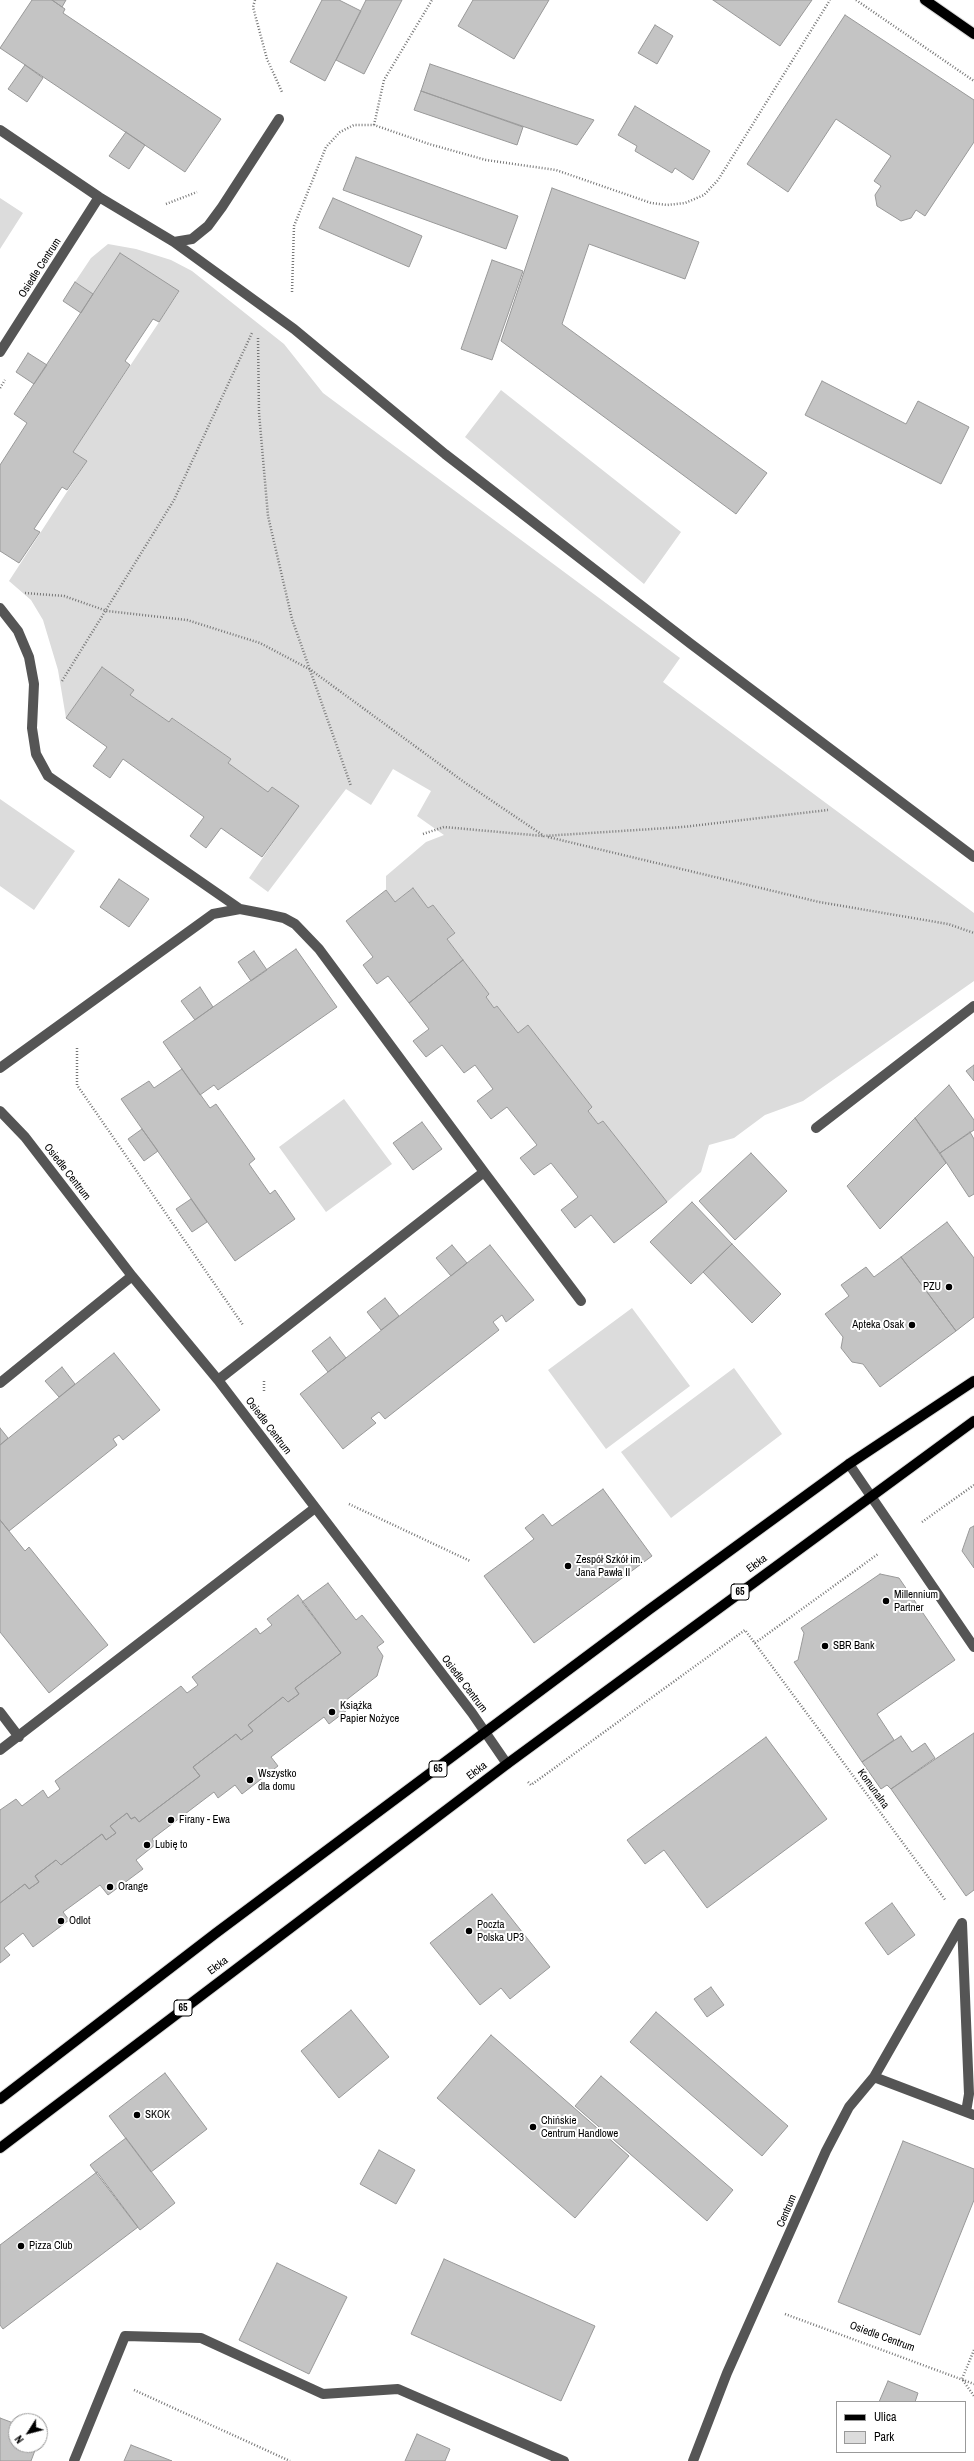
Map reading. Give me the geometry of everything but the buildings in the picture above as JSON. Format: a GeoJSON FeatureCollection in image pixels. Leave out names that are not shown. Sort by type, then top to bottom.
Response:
{"type":"FeatureCollection","features":[{"type":"Feature","properties":{"kind":"main road"},"geometry":{"type":"LineString","coordinates":[[925,0],[974,34]]}},
{"type":"Feature","properties":{"kind":"main road","name":"65"},"geometry":{"type":"LineString","coordinates":[[0,2099],[216,1933],[486,1733],[571,1668],[849,1464],[974,1381]]}},
{"type":"Feature","properties":{"kind":"main road","name":"Ełcka"},"geometry":{"type":"LineString","coordinates":[[0,2148],[507,1764],[974,1421]]}},
{"type":"Feature","properties":{"kind":"street"},"geometry":{"type":"LineString","coordinates":[[174,242],[192,239],[208,226],[279,119]]}},
{"type":"Feature","properties":{"kind":"street"},"geometry":{"type":"LineString","coordinates":[[0,130],[99,197],[174,242],[294,329],[458,464],[690,644],[974,857]]}},
{"type":"Feature","properties":{"kind":"street","name":"Osiedle Centrum"},"geometry":{"type":"LineString","coordinates":[[0,352],[99,197]]}},
{"type":"Feature","properties":{"kind":"street"},"geometry":{"type":"LineString","coordinates":[[0,608],[18,631],[29,657],[34,684],[32,728],[36,754],[48,776],[240,909]]}},
{"type":"Feature","properties":{"kind":"street"},"geometry":{"type":"LineString","coordinates":[[0,1068],[213,914],[240,909],[284,918],[295,924],[319,949],[581,1301]]}},
{"type":"Feature","properties":{"kind":"street"},"geometry":{"type":"LineString","coordinates":[[816,1128],[974,1006]]}},
{"type":"Feature","properties":{"kind":"street","name":"Osiedle Centrum"},"geometry":{"type":"LineString","coordinates":[[0,1111],[25,1136],[132,1276],[218,1380],[486,1733],[507,1764]]}},
{"type":"Feature","properties":{"kind":"street"},"geometry":{"type":"LineString","coordinates":[[218,1380],[484,1172]]}},
{"type":"Feature","properties":{"kind":"street"},"geometry":{"type":"LineString","coordinates":[[0,1383],[132,1276]]}},
{"type":"Feature","properties":{"kind":"street"},"geometry":{"type":"LineString","coordinates":[[849,1464],[974,1647]]}},
{"type":"Feature","properties":{"kind":"street"},"geometry":{"type":"LineString","coordinates":[[0,1750],[19,1737],[315,1508]]}},
{"type":"Feature","properties":{"kind":"street"},"geometry":{"type":"LineString","coordinates":[[0,1712],[19,1737]]}},
{"type":"Feature","properties":{"kind":"street"},"geometry":{"type":"LineString","coordinates":[[874,2077],[970,2114],[962,1923]]}},
{"type":"Feature","properties":{"kind":"street","name":"Centrum"},"geometry":{"type":"LineString","coordinates":[[693,2461],[727,2374],[826,2151],[849,2107],[874,2077],[962,1923]]}},
{"type":"Feature","properties":{"kind":"street"},"geometry":{"type":"LineString","coordinates":[[74,2461],[125,2336],[201,2338],[323,2394],[398,2389],[564,2461]]}},
{"type":"Feature","properties":{"kind":"path"},"geometry":{"type":"LineString","coordinates":[[255,0],[254,7],[267,59],[285,101],[279,119]]}},
{"type":"Feature","properties":{"kind":"path"},"geometry":{"type":"LineString","coordinates":[[374,125],[384,80],[432,0]]}},
{"type":"Feature","properties":{"kind":"path"},"geometry":{"type":"LineString","coordinates":[[294,329],[291,274],[294,226],[326,148],[340,132],[354,124],[374,125],[429,144],[486,160],[556,170],[651,203],[667,205],[685,203],[704,195],[718,180],[830,0]]}},
{"type":"Feature","properties":{"kind":"path"},"geometry":{"type":"LineString","coordinates":[[856,0],[974,81]]}},
{"type":"Feature","properties":{"kind":"path"},"geometry":{"type":"LineString","coordinates":[[158,207],[200,192]]}},
{"type":"Feature","properties":{"kind":"path"},"geometry":{"type":"LineString","coordinates":[[57,688],[107,611],[174,500],[263,306]]}},
{"type":"Feature","properties":{"kind":"path"},"geometry":{"type":"LineString","coordinates":[[258,319],[259,413],[268,516],[292,619],[351,786]]}},
{"type":"Feature","properties":{"kind":"path"},"geometry":{"type":"LineString","coordinates":[[22,592],[64,596],[107,611],[187,620],[260,643],[311,670],[464,782],[544,836],[683,827],[828,810]]}},
{"type":"Feature","properties":{"kind":"path"},"geometry":{"type":"LineString","coordinates":[[423,834],[444,827],[544,836],[819,902],[948,924],[974,933]]}},
{"type":"Feature","properties":{"kind":"path"},"geometry":{"type":"LineString","coordinates":[[77,1042],[77,1085],[259,1349]]}},
{"type":"Feature","properties":{"kind":"path"},"geometry":{"type":"LineString","coordinates":[[265,1394],[264,1384],[266,1374]]}},
{"type":"Feature","properties":{"kind":"path"},"geometry":{"type":"LineString","coordinates":[[755,1643],[974,1485]]}},
{"type":"Feature","properties":{"kind":"path"},"geometry":{"type":"LineString","coordinates":[[344,1498],[354,1510]]}},
{"type":"Feature","properties":{"kind":"path"},"geometry":{"type":"LineString","coordinates":[[349,1504],[470,1561]]}},
{"type":"Feature","properties":{"kind":"path","name":"Komunalna"},"geometry":{"type":"LineString","coordinates":[[745,1630],[962,1923]]}},
{"type":"Feature","properties":{"kind":"path","name":"Osiedle Centrum"},"geometry":{"type":"LineString","coordinates":[[782,2313],[974,2384]]}},
{"type":"Feature","properties":{"kind":"path"},"geometry":{"type":"LineString","coordinates":[[974,2350],[962,2379],[974,2396]]}},
{"type":"Feature","properties":{"kind":"path"},"geometry":{"type":"LineString","coordinates":[[108,2378],[290,2461]]}},
{"type":"Feature","properties":{"kind":"green space"},"geometry":{"type":"Polygon","coordinates":[[[0,198],[23,213],[0,249],[0,198]]]}},
{"type":"Feature","properties":{"kind":"green space"},"geometry":{"type":"Polygon","coordinates":[[[108,244],[136,249],[171,260],[192,271],[284,344],[323,393],[680,658],[663,682],[974,913],[974,981],[803,1101],[765,1115],[734,1138],[709,1145],[701,1172],[667,1202],[603,1121],[598,1124],[588,1111],[592,1107],[528,1025],[518,1033],[497,1006],[494,1008],[486,997],[489,994],[447,939],[455,932],[433,905],[428,908],[413,888],[395,902],[386,890],[386,876],[426,842],[444,835],[417,816],[431,791],[393,769],[371,805],[346,789],[268,892],[249,878],[298,806],[272,787],[268,792],[228,763],[231,759],[173,718],[169,722],[130,695],[134,690],[102,667],[66,718],[58,670],[43,620],[31,600],[9,581],[87,461],[73,452],[179,292],[120,253],[93,294],[75,282],[91,258],[108,244]]]}},
{"type":"Feature","properties":{"kind":"green space"},"geometry":{"type":"Polygon","coordinates":[[[501,390],[681,532],[644,584],[465,437],[501,390]]]}},
{"type":"Feature","properties":{"kind":"green space"},"geometry":{"type":"Polygon","coordinates":[[[0,799],[75,851],[34,910],[0,886],[0,799]]]}},
{"type":"Feature","properties":{"kind":"green space"},"geometry":{"type":"Polygon","coordinates":[[[344,1099],[392,1164],[326,1212],[279,1147],[344,1099]]]}},
{"type":"Feature","properties":{"kind":"green space"},"geometry":{"type":"Polygon","coordinates":[[[632,1308],[690,1386],[606,1449],[548,1370],[632,1308]]]}},
{"type":"Feature","properties":{"kind":"green space"},"geometry":{"type":"Polygon","coordinates":[[[734,1368],[782,1434],[671,1518],[621,1452],[734,1368]]]}},
{"type":"Feature","properties":{"kind":"place","name":"PZU"},"geometry":{"type":"Point","coordinates":[949,1287]}},
{"type":"Feature","properties":{"kind":"place","name":"Apteka Osak"},"geometry":{"type":"Point","coordinates":[912,1325]}},
{"type":"Feature","properties":{"kind":"place","name":"Zespół Szkół im. Jana Pawła II"},"geometry":{"type":"Point","coordinates":[568,1566]}},
{"type":"Feature","properties":{"kind":"place","name":"Millennium Partner"},"geometry":{"type":"Point","coordinates":[886,1601]}},
{"type":"Feature","properties":{"kind":"place","name":"SBR Bank"},"geometry":{"type":"Point","coordinates":[825,1646]}},
{"type":"Feature","properties":{"kind":"place","name":"Książka Papier Nożyce"},"geometry":{"type":"Point","coordinates":[332,1712]}},
{"type":"Feature","properties":{"kind":"place","name":"Wszystko dla domu"},"geometry":{"type":"Point","coordinates":[250,1780]}},
{"type":"Feature","properties":{"kind":"place","name":"Firany - Ewa"},"geometry":{"type":"Point","coordinates":[171,1820]}},
{"type":"Feature","properties":{"kind":"place","name":"Lubię to"},"geometry":{"type":"Point","coordinates":[147,1845]}},
{"type":"Feature","properties":{"kind":"place","name":"Orange"},"geometry":{"type":"Point","coordinates":[110,1887]}},
{"type":"Feature","properties":{"kind":"place","name":"Odlot"},"geometry":{"type":"Point","coordinates":[61,1921]}},
{"type":"Feature","properties":{"kind":"place","name":"Poczta Polska UP3"},"geometry":{"type":"Point","coordinates":[469,1931]}},
{"type":"Feature","properties":{"kind":"place","name":"SKOK"},"geometry":{"type":"Point","coordinates":[137,2115]}},
{"type":"Feature","properties":{"kind":"place","name":"Chińskie Centrum Handlowe"},"geometry":{"type":"Point","coordinates":[533,2127]}},
{"type":"Feature","properties":{"kind":"place","name":"Pizza Club"},"geometry":{"type":"Point","coordinates":[21,2246]}}]}
